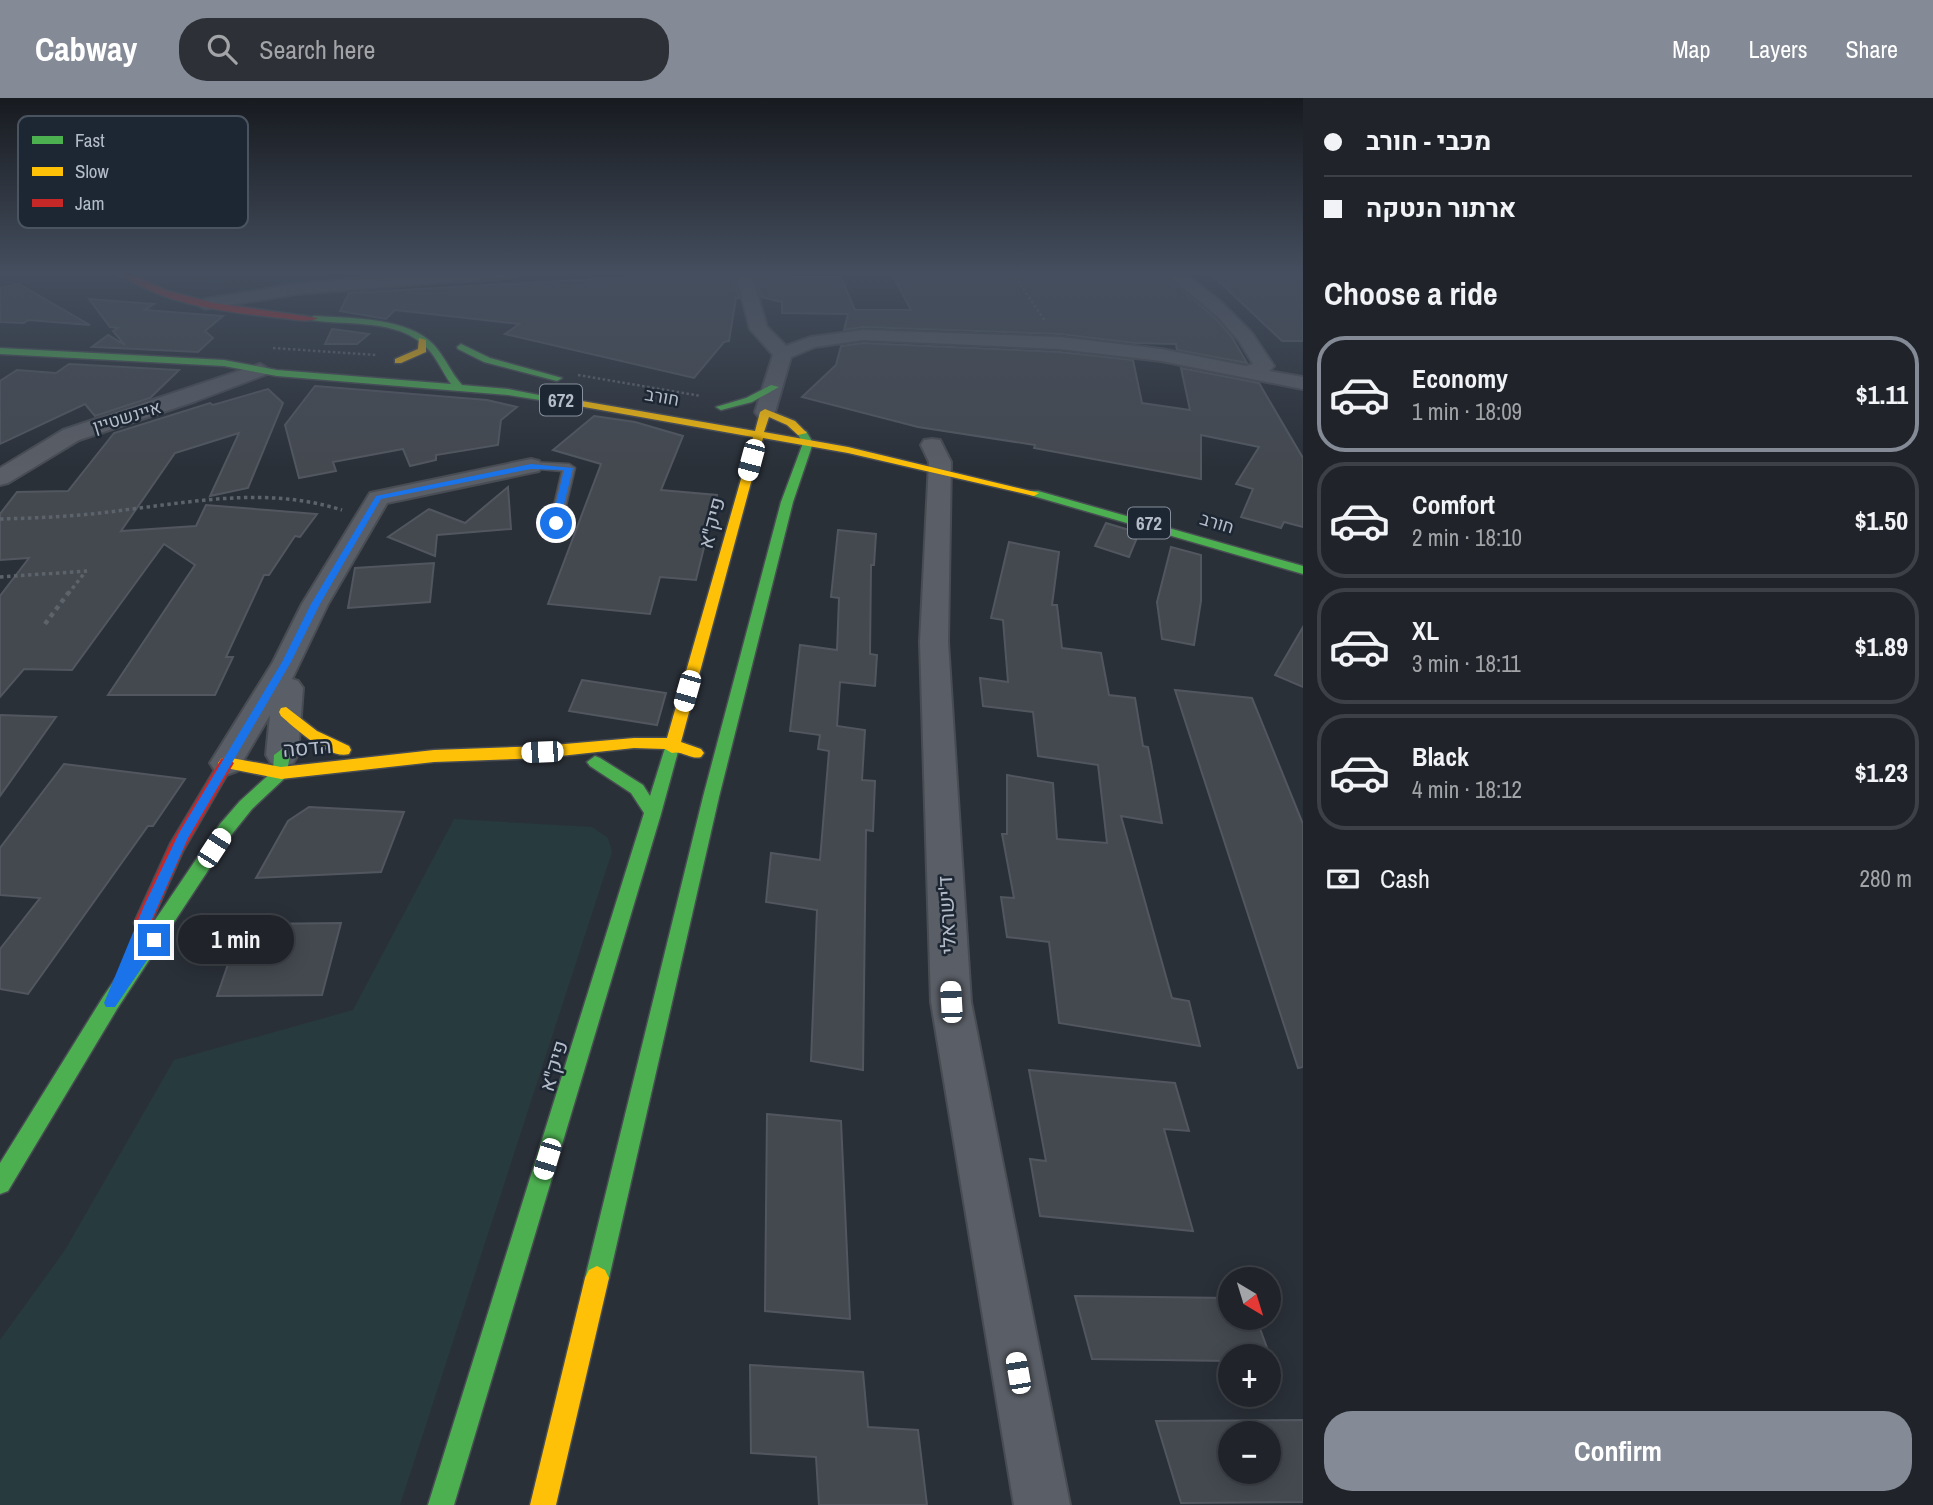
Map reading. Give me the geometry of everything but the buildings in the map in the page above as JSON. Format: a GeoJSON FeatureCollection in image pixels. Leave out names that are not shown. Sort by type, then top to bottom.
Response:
{"type":"FeatureCollection","features":[{"type":"Feature","properties":{"kind":"main road"},"geometry":{"type":"LineString","coordinates":[[28,338],[249,351]]}},
{"type":"Feature","properties":{"kind":"main road"},"geometry":{"type":"LineString","coordinates":[[415,338],[435,350],[451,376]]}},
{"type":"Feature","properties":{"kind":"main road"},"geometry":{"type":"LineString","coordinates":[[448,338],[490,361],[575,380]]}},
{"type":"Feature","properties":{"kind":"main road","name":"חורב"},"geometry":{"type":"LineString","coordinates":[[422,340],[424,347],[419,353],[391,361],[520,394],[758,434],[809,432]]}},
{"type":"Feature","properties":{"kind":"main road"},"geometry":{"type":"LineString","coordinates":[[224,363],[451,376],[465,368],[468,358],[461,347]]}},
{"type":"Feature","properties":{"kind":"main road","name":"חורב"},"geometry":{"type":"LineString","coordinates":[[0,351],[224,363],[260,370],[451,376]]}},
{"type":"Feature","properties":{"kind":"main road","name":"672"},"geometry":{"type":"LineString","coordinates":[[465,368],[575,380]]}},
{"type":"Feature","properties":{"kind":"main road"},"geometry":{"type":"LineString","coordinates":[[740,402],[774,387]]}},
{"type":"Feature","properties":{"kind":"main road","name":"חורב"},"geometry":{"type":"LineString","coordinates":[[740,402],[714,406],[765,412],[848,450],[933,459],[993,482],[1108,512],[1303,570]]}},
{"type":"Feature","properties":{"kind":"main road","name":"פיק\"א"},"geometry":{"type":"LineString","coordinates":[[441,1505],[653,814],[651,768],[672,744],[741,453],[758,434],[765,412]]}},
{"type":"Feature","properties":{"kind":"main road"},"geometry":{"type":"LineString","coordinates":[[662,417],[699,429],[741,453]]}},
{"type":"Feature","properties":{"kind":"main road"},"geometry":{"type":"LineString","coordinates":[[543,1505],[721,762],[788,502],[809,432],[894,443]]}},
{"type":"Feature","properties":{"kind":"main road"},"geometry":{"type":"LineString","coordinates":[[798,470],[815,459],[848,450]]}},
{"type":"Feature","properties":{"kind":"main road"},"geometry":{"type":"LineString","coordinates":[[933,459],[956,486],[993,482]]}},
{"type":"Feature","properties":{"kind":"main road"},"geometry":{"type":"LineString","coordinates":[[286,712],[312,735],[344,750]]}},
{"type":"Feature","properties":{"kind":"main road","name":"הדסה"},"geometry":{"type":"LineString","coordinates":[[226,763],[292,758],[542,752],[634,743],[672,744],[721,762]]}},
{"type":"Feature","properties":{"kind":"main road","name":"הדסה"},"geometry":{"type":"LineString","coordinates":[[292,758],[344,750],[434,756]]}},
{"type":"Feature","properties":{"kind":"main road","name":"הדסה"},"geometry":{"type":"LineString","coordinates":[[542,752],[594,762],[651,768],[721,762]]}},
{"type":"Feature","properties":{"kind":"main road"},"geometry":{"type":"LineString","coordinates":[[0,1183],[110,1003],[226,829],[292,758]]}},
{"type":"Feature","properties":{"kind":"main road"},"geometry":{"type":"LineString","coordinates":[[594,762],[637,789],[653,814]]}},
{"type":"Feature","properties":{"kind":"main road"},"geometry":{"type":"LineString","coordinates":[[110,1003],[176,849],[226,763]]}},
{"type":"Feature","properties":{"kind":"street"},"geometry":{"type":"LineString","coordinates":[[767,338],[783,354]]}},
{"type":"Feature","properties":{"kind":"street"},"geometry":{"type":"LineString","coordinates":[[783,354],[811,342],[843,338]]}},
{"type":"Feature","properties":{"kind":"street"},"geometry":{"type":"LineString","coordinates":[[929,338],[1060,343],[1122,349],[1303,383]]}},
{"type":"Feature","properties":{"kind":"street"},"geometry":{"type":"LineString","coordinates":[[1248,338],[1264,366],[1248,372]]}},
{"type":"Feature","properties":{"kind":"street"},"geometry":{"type":"LineString","coordinates":[[765,412],[783,354]]}},
{"type":"Feature","properties":{"kind":"street","name":"איינשטיין"},"geometry":{"type":"LineString","coordinates":[[0,478],[71,435],[189,397],[260,370]]}},
{"type":"Feature","properties":{"kind":"street","name":"ד'ישראלי"},"geometry":{"type":"LineString","coordinates":[[933,459],[934,642],[951,1002],[1042,1505]]}},
{"type":"Feature","properties":{"kind":"street"},"geometry":{"type":"LineString","coordinates":[[226,763],[379,498],[531,466]]}},
{"type":"Feature","properties":{"kind":"street"},"geometry":{"type":"LineString","coordinates":[[286,662],[286,712],[292,758]]}},
{"type":"Feature","properties":{"kind":"lane"},"geometry":{"type":"LineString","coordinates":[[531,466],[569,468],[556,523]]}},
{"type":"Feature","properties":{"kind":"path"},"geometry":{"type":"LineString","coordinates":[[1056,338],[1060,343]]}},
{"type":"Feature","properties":{"kind":"path"},"geometry":{"type":"LineString","coordinates":[[575,380],[740,402]]}},
{"type":"Feature","properties":{"kind":"path"},"geometry":{"type":"LineString","coordinates":[[0,519],[91,514],[249,495],[323,502],[365,519]]}},
{"type":"Feature","properties":{"kind":"path"},"geometry":{"type":"LineString","coordinates":[[0,577],[87,571],[45,624]]}},
{"type":"Feature","properties":{"kind":"green space"},"geometry":{"type":"Polygon","coordinates":[[[454,819],[592,827],[608,838],[612,852],[400,1505],[0,1505],[0,1340],[65,1250],[174,1060],[353,1010],[454,819]]]}},
{"type":"Feature","properties":{"kind":"traffic: fast"},"geometry":{"type":"LineString","coordinates":[[419,338],[432,348],[459,388]]}},
{"type":"Feature","properties":{"kind":"traffic: fast"},"geometry":{"type":"LineString","coordinates":[[461,347],[487,360],[557,378]]}},
{"type":"Feature","properties":{"kind":"traffic: fast"},"geometry":{"type":"LineString","coordinates":[[0,351],[224,363],[277,373],[508,392],[559,400]]}},
{"type":"Feature","properties":{"kind":"traffic: fast"},"geometry":{"type":"LineString","coordinates":[[721,407],[749,400],[774,387]]}},
{"type":"Feature","properties":{"kind":"traffic: fast"},"geometry":{"type":"LineString","coordinates":[[597,1278],[711,797],[787,502],[808,443],[802,433]]}},
{"type":"Feature","properties":{"kind":"traffic: fast"},"geometry":{"type":"LineString","coordinates":[[1034,493],[1303,570]]}},
{"type":"Feature","properties":{"kind":"traffic: fast"},"geometry":{"type":"LineString","coordinates":[[441,1505],[672,748]]}},
{"type":"Feature","properties":{"kind":"traffic: fast"},"geometry":{"type":"LineString","coordinates":[[0,1183],[110,1003],[226,829],[246,805],[281,773],[282,755]]}},
{"type":"Feature","properties":{"kind":"traffic: fast"},"geometry":{"type":"LineString","coordinates":[[595,762],[637,789],[653,814]]}},
{"type":"Feature","properties":{"kind":"traffic: slow"},"geometry":{"type":"LineString","coordinates":[[398,361],[423,350],[422,340]]}},
{"type":"Feature","properties":{"kind":"traffic: slow"},"geometry":{"type":"LineString","coordinates":[[559,400],[848,450],[1034,493]]}},
{"type":"Feature","properties":{"kind":"traffic: slow"},"geometry":{"type":"LineString","coordinates":[[672,748],[765,412],[791,423],[802,433]]}},
{"type":"Feature","properties":{"kind":"traffic: slow"},"geometry":{"type":"LineString","coordinates":[[286,712],[312,735],[344,750]]}},
{"type":"Feature","properties":{"kind":"traffic: slow"},"geometry":{"type":"LineString","coordinates":[[226,763],[281,773],[434,756],[542,752],[634,743],[672,744],[696,753]]}},
{"type":"Feature","properties":{"kind":"traffic: slow"},"geometry":{"type":"LineString","coordinates":[[543,1505],[597,1278]]}},
{"type":"Feature","properties":{"kind":"traffic: jam"},"geometry":{"type":"LineString","coordinates":[[143,923],[176,849],[226,763]]}},
{"type":"Feature","properties":{"kind":"route"},"geometry":{"type":"LineString","coordinates":[[154,940],[110,1003],[176,849],[379,498],[531,466],[569,468],[556,523]]}}]}
